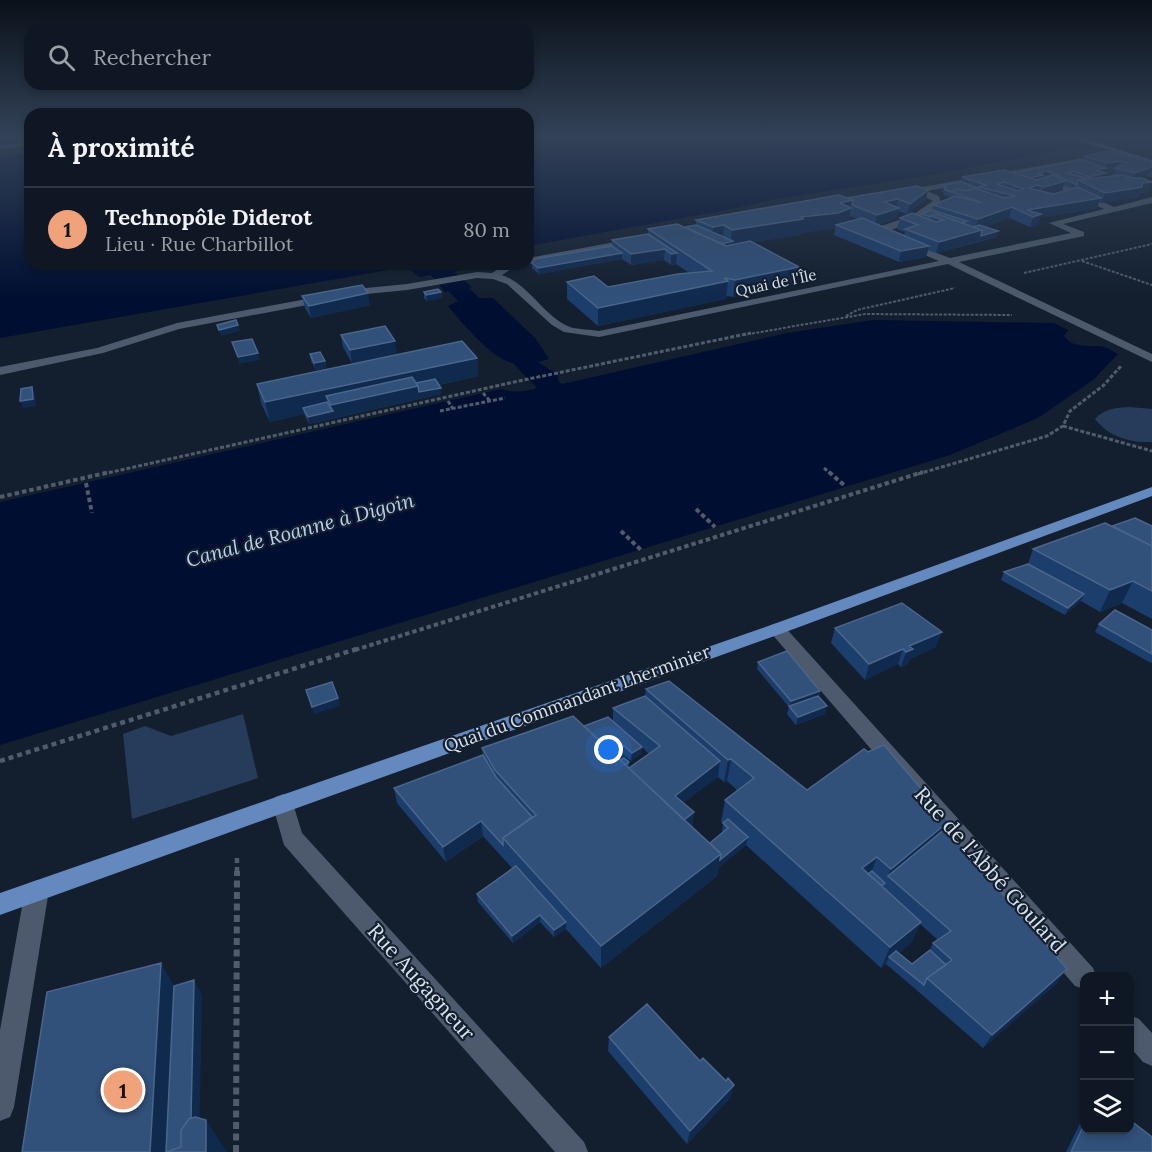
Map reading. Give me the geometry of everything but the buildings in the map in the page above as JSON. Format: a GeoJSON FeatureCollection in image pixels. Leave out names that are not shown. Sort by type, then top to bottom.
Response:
{"type":"FeatureCollection","features":[{"type":"Feature","properties":{"kind":"main road","name":"Quai du Commandant Lherminier"},"geometry":{"type":"LineString","coordinates":[[0,904],[634,677],[777,629],[1152,491]]}},
{"type":"Feature","properties":{"kind":"street"},"geometry":{"type":"LineString","coordinates":[[894,195],[917,190],[936,198],[938,202],[914,218],[877,232],[951,262],[1152,358]]}},
{"type":"Feature","properties":{"kind":"street"},"geometry":{"type":"LineString","coordinates":[[1069,190],[1113,210],[1152,200]]}},
{"type":"Feature","properties":{"kind":"street","name":"Quai de l'Île"},"geometry":{"type":"LineString","coordinates":[[494,276],[511,282],[556,323],[568,330],[599,334],[1080,234],[1053,223],[1113,210]]}},
{"type":"Feature","properties":{"kind":"street"},"geometry":{"type":"LineString","coordinates":[[534,260],[644,240]]}},
{"type":"Feature","properties":{"kind":"street"},"geometry":{"type":"LineString","coordinates":[[0,372],[99,351],[177,326],[366,291],[463,277],[494,276],[504,270]]}},
{"type":"Feature","properties":{"kind":"street","name":"Rue de l'Abbé Goulard"},"geometry":{"type":"LineString","coordinates":[[777,629],[1080,972]]}},
{"type":"Feature","properties":{"kind":"street","name":"Rue Augagneur"},"geometry":{"type":"LineString","coordinates":[[283,803],[292,838],[573,1152]]}},
{"type":"Feature","properties":{"kind":"street"},"geometry":{"type":"LineString","coordinates":[[0,1107],[37,890]]}},
{"type":"Feature","properties":{"kind":"street"},"geometry":{"type":"LineString","coordinates":[[1134,1033],[1152,1053]]}},
{"type":"Feature","properties":{"kind":"path"},"geometry":{"type":"LineString","coordinates":[[1080,260],[1152,285]]}},
{"type":"Feature","properties":{"kind":"path"},"geometry":{"type":"LineString","coordinates":[[0,496],[514,381],[770,329],[866,314],[1017,316]]}},
{"type":"Feature","properties":{"kind":"path"},"geometry":{"type":"LineString","coordinates":[[0,761],[998,449],[1047,436],[1063,426],[1070,411],[1104,385],[1126,361]]}},
{"type":"Feature","properties":{"kind":"path"},"geometry":{"type":"LineString","coordinates":[[483,393],[490,401]]}},
{"type":"Feature","properties":{"kind":"path"},"geometry":{"type":"LineString","coordinates":[[440,411],[504,398]]}},
{"type":"Feature","properties":{"kind":"path"},"geometry":{"type":"LineString","coordinates":[[448,401],[453,409]]}},
{"type":"Feature","properties":{"kind":"path"},"geometry":{"type":"LineString","coordinates":[[1063,426],[1152,451]]}},
{"type":"Feature","properties":{"kind":"path"},"geometry":{"type":"LineString","coordinates":[[824,468],[845,486]]}},
{"type":"Feature","properties":{"kind":"path"},"geometry":{"type":"LineString","coordinates":[[86,483],[92,513]]}},
{"type":"Feature","properties":{"kind":"path"},"geometry":{"type":"LineString","coordinates":[[696,509],[715,527]]}},
{"type":"Feature","properties":{"kind":"path"},"geometry":{"type":"LineString","coordinates":[[621,531],[641,550]]}},
{"type":"Feature","properties":{"kind":"path"},"geometry":{"type":"LineString","coordinates":[[236,1152],[237,854]]}},
{"type":"Feature","properties":{"kind":"shaded area"},"geometry":{"type":"Polygon","coordinates":[[[1115,408],[1152,409],[1152,442],[1120,438],[1095,419],[1115,408]]]}},
{"type":"Feature","properties":{"kind":"shaded area"},"geometry":{"type":"Polygon","coordinates":[[[243,714],[258,778],[132,819],[123,734],[145,726],[171,736],[243,714]]]}},
{"type":"Feature","properties":{"kind":"water"},"geometry":{"type":"Polygon","coordinates":[[[0,190],[24,190],[24,270],[389,270],[0,338],[0,190]]]}},
{"type":"Feature","properties":{"kind":"water"},"geometry":{"type":"Polygon","coordinates":[[[534,190],[836,190],[776,199],[534,245],[534,190]]]}},
{"type":"Feature","properties":{"kind":"water","name":"Canal de Roanne à Digoin"},"geometry":{"type":"Polygon","coordinates":[[[408,270],[461,270],[454,272],[472,287],[469,288],[479,298],[493,298],[536,339],[549,359],[538,362],[557,374],[562,384],[787,333],[873,320],[1054,323],[1068,330],[1064,336],[1077,345],[1105,347],[1118,354],[1093,380],[1038,418],[950,455],[0,745],[0,502],[501,389],[519,392],[537,388],[513,363],[496,355],[469,330],[448,306],[458,301],[449,291],[445,292],[431,275],[419,277],[408,270]]]}},
{"type":"Feature","properties":{"kind":"place","name":"Technopôle Diderot"},"geometry":{"type":"Point","coordinates":[123,1090]}}]}
